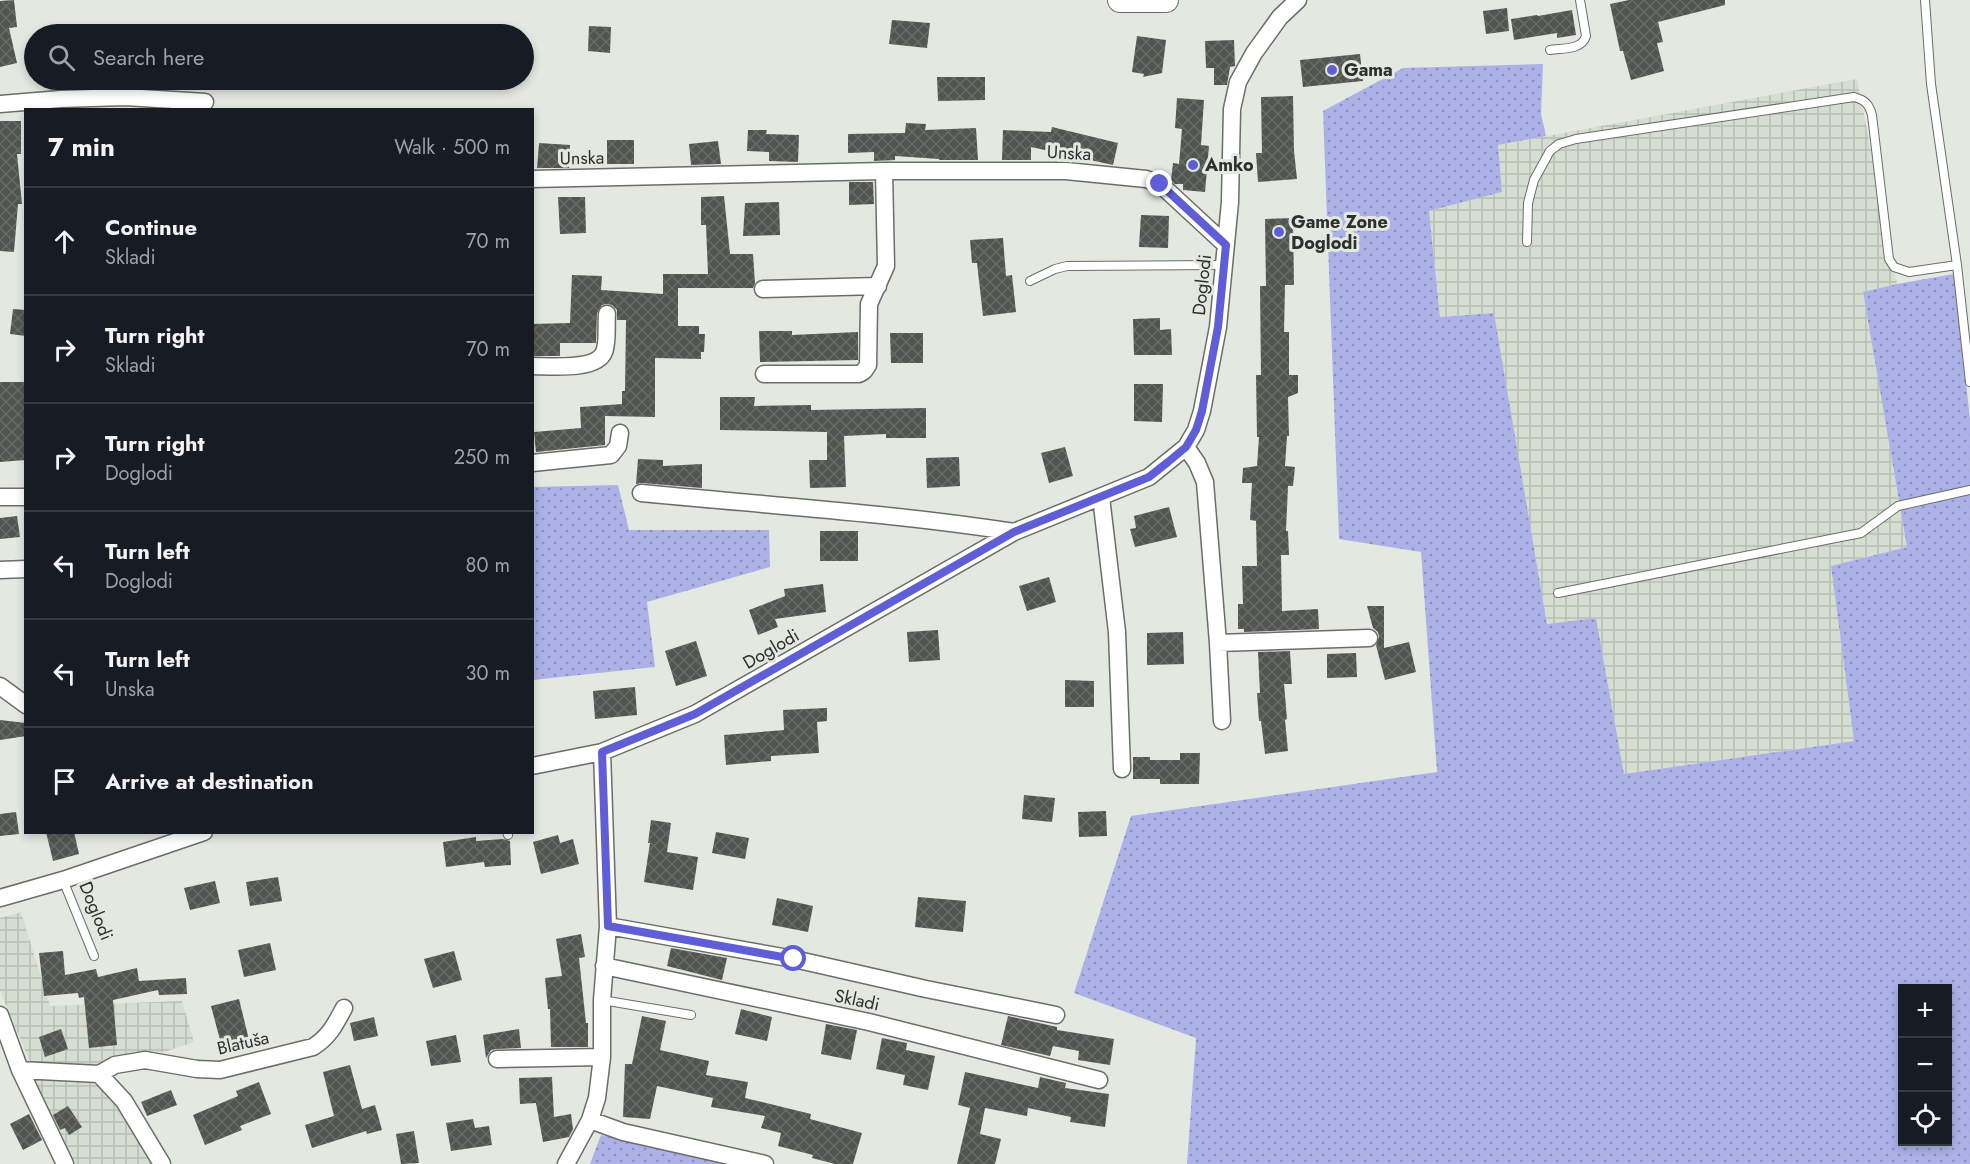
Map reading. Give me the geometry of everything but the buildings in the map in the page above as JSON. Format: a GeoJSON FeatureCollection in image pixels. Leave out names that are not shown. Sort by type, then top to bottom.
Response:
{"type":"FeatureCollection","features":[{"type":"Feature","properties":{"kind":"main road"},"geometry":{"type":"LineString","coordinates":[[1120,0],[1166,0]]}},
{"type":"Feature","properties":{"kind":"street","name":"Doglodi"},"geometry":{"type":"LineString","coordinates":[[534,765],[602,752],[695,714],[1014,532],[1149,477],[1186,447],[1196,430],[1202,411],[1218,327],[1230,202],[1232,109],[1238,82],[1254,53],[1280,17],[1298,0]]}},
{"type":"Feature","properties":{"kind":"street"},"geometry":{"type":"LineString","coordinates":[[0,104],[125,96],[205,102]]}},
{"type":"Feature","properties":{"kind":"street","name":"Unska"},"geometry":{"type":"LineString","coordinates":[[534,179],[884,171],[1066,171],[1146,179],[1160,184],[1226,245]]}},
{"type":"Feature","properties":{"kind":"street"},"geometry":{"type":"LineString","coordinates":[[764,374],[859,374],[868,365],[869,304],[886,266],[884,171]]}},
{"type":"Feature","properties":{"kind":"street"},"geometry":{"type":"LineString","coordinates":[[763,289],[878,286]]}},
{"type":"Feature","properties":{"kind":"street"},"geometry":{"type":"LineString","coordinates":[[534,366],[590,364],[599,360],[605,352],[607,314]]}},
{"type":"Feature","properties":{"kind":"street"},"geometry":{"type":"LineString","coordinates":[[534,463],[610,454],[618,446],[620,433]]}},
{"type":"Feature","properties":{"kind":"street"},"geometry":{"type":"LineString","coordinates":[[1186,447],[1197,463],[1205,482],[1222,721]]}},
{"type":"Feature","properties":{"kind":"street"},"geometry":{"type":"LineString","coordinates":[[641,493],[847,511],[1014,532]]}},
{"type":"Feature","properties":{"kind":"street"},"geometry":{"type":"LineString","coordinates":[[0,497],[24,497]]}},
{"type":"Feature","properties":{"kind":"street"},"geometry":{"type":"LineString","coordinates":[[1101,497],[1117,632],[1122,769]]}},
{"type":"Feature","properties":{"kind":"street"},"geometry":{"type":"LineString","coordinates":[[0,570],[24,569]]}},
{"type":"Feature","properties":{"kind":"street"},"geometry":{"type":"LineString","coordinates":[[1218,643],[1370,639]]}},
{"type":"Feature","properties":{"kind":"street"},"geometry":{"type":"LineString","coordinates":[[0,686],[24,704]]}},
{"type":"Feature","properties":{"kind":"street"},"geometry":{"type":"LineString","coordinates":[[567,1164],[590,1120],[597,1098],[602,1056],[602,1000],[608,926],[602,752]]}},
{"type":"Feature","properties":{"kind":"street","name":"Doglodi"},"geometry":{"type":"LineString","coordinates":[[0,898],[63,880],[198,834]]}},
{"type":"Feature","properties":{"kind":"street","name":"Skladi"},"geometry":{"type":"LineString","coordinates":[[608,926],[794,959],[1056,1016]]}},
{"type":"Feature","properties":{"kind":"street","name":"Skladi"},"geometry":{"type":"LineString","coordinates":[[604,966],[869,1022],[1099,1080]]}},
{"type":"Feature","properties":{"kind":"street","name":"Blatuša"},"geometry":{"type":"LineString","coordinates":[[20,1070],[99,1074],[115,1065],[145,1059],[197,1070],[220,1070],[313,1047],[332,1031],[344,1008]]}},
{"type":"Feature","properties":{"kind":"street"},"geometry":{"type":"LineString","coordinates":[[0,1015],[20,1070],[65,1164]]}},
{"type":"Feature","properties":{"kind":"street"},"geometry":{"type":"LineString","coordinates":[[497,1059],[602,1056]]}},
{"type":"Feature","properties":{"kind":"street"},"geometry":{"type":"LineString","coordinates":[[99,1074],[124,1101],[162,1164]]}},
{"type":"Feature","properties":{"kind":"street"},"geometry":{"type":"LineString","coordinates":[[590,1120],[623,1132],[765,1164]]}},
{"type":"Feature","properties":{"kind":"lane"},"geometry":{"type":"LineString","coordinates":[[1550,50],[1577,46],[1585,41],[1586,29],[1580,0]]}},
{"type":"Feature","properties":{"kind":"lane"},"geometry":{"type":"LineString","coordinates":[[1924,0],[1931,84],[1957,265],[1970,382]]}},
{"type":"Feature","properties":{"kind":"lane"},"geometry":{"type":"LineString","coordinates":[[1527,242],[1530,192],[1550,151],[1559,144],[1576,139],[1854,97],[1863,99],[1870,106],[1872,115],[1889,259],[1894,267],[1909,272],[1957,265]]}},
{"type":"Feature","properties":{"kind":"lane"},"geometry":{"type":"LineString","coordinates":[[1030,281],[1067,266],[1223,265]]}},
{"type":"Feature","properties":{"kind":"lane"},"geometry":{"type":"LineString","coordinates":[[1558,593],[1861,533],[1898,506],[1970,490]]}},
{"type":"Feature","properties":{"kind":"lane","name":"Doglodi"},"geometry":{"type":"LineString","coordinates":[[63,880],[94,956]]}},
{"type":"Feature","properties":{"kind":"lane"},"geometry":{"type":"LineString","coordinates":[[602,1000],[690,1015]]}},
{"type":"Feature","properties":{"kind":"shaded area"},"geometry":{"type":"Polygon","coordinates":[[[1543,64],[1541,114],[1546,136],[1498,145],[1502,192],[1429,211],[1440,317],[1494,313],[1547,624],[1596,618],[1624,774],[1854,741],[1831,566],[1907,547],[1863,292],[1954,274],[1970,419],[1970,1164],[1187,1164],[1196,1038],[1074,993],[1131,816],[1437,772],[1421,552],[1339,539],[1323,111],[1403,68],[1543,64]]]}},
{"type":"Feature","properties":{"kind":"shaded area"},"geometry":{"type":"Polygon","coordinates":[[[1857,79],[1897,284],[1863,292],[1907,547],[1831,566],[1854,741],[1624,774],[1596,618],[1547,624],[1494,313],[1440,317],[1429,211],[1502,192],[1498,145],[1857,79]]]}},
{"type":"Feature","properties":{"kind":"shaded area"},"geometry":{"type":"Polygon","coordinates":[[[618,485],[629,530],[769,530],[770,567],[647,602],[655,667],[534,680],[534,487],[618,485]]]}},
{"type":"Feature","properties":{"kind":"shaded area"},"geometry":{"type":"Polygon","coordinates":[[[21,912],[50,1006],[182,1001],[194,1042],[167,1051],[100,1065],[31,1064],[0,991],[0,918],[21,912]]]}},
{"type":"Feature","properties":{"kind":"shaded area"},"geometry":{"type":"Polygon","coordinates":[[[33,1076],[98,1078],[159,1164],[75,1164],[33,1076]]]}},
{"type":"Feature","properties":{"kind":"shaded area"},"geometry":{"type":"Polygon","coordinates":[[[601,1135],[730,1164],[590,1164],[601,1135]]]}},
{"type":"Feature","properties":{"kind":"place","name":"Gama"},"geometry":{"type":"Point","coordinates":[1332,70]}},
{"type":"Feature","properties":{"kind":"place","name":"Amko"},"geometry":{"type":"Point","coordinates":[1193,165]}},
{"type":"Feature","properties":{"kind":"place","name":"Game Zone Doglodi"},"geometry":{"type":"Point","coordinates":[1279,232]}},
{"type":"Feature","properties":{"kind":"route"},"geometry":{"type":"LineString","coordinates":[[794,959],[608,926],[602,752],[695,714],[1014,532],[1149,477],[1186,447],[1196,430],[1202,411],[1218,327],[1226,245],[1160,184]]}}]}
